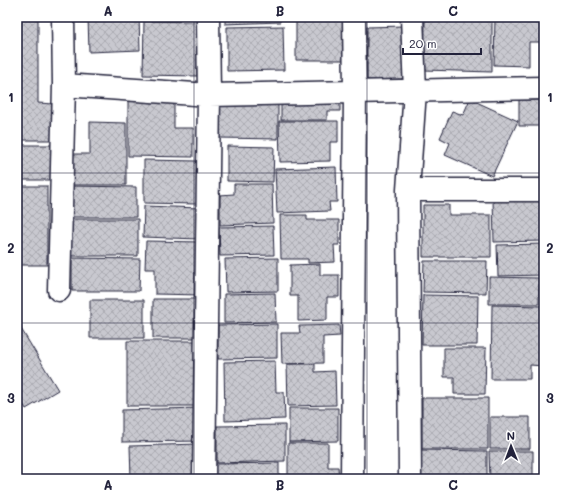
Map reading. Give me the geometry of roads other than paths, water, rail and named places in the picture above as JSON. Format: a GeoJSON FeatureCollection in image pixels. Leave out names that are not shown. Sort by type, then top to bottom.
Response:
{"type":"FeatureCollection","features":[{"type":"Feature","properties":{"kind":"street"},"geometry":{"type":"LineString","coordinates":[[59,290],[64,85],[63,17]]}},
{"type":"Feature","properties":{"kind":"street"},"geometry":{"type":"LineString","coordinates":[[204,479],[209,95],[208,17]]}},
{"type":"Feature","properties":{"kind":"street"},"geometry":{"type":"LineString","coordinates":[[352,479],[355,91],[354,17]]}},
{"type":"Feature","properties":{"kind":"street"},"geometry":{"type":"LineString","coordinates":[[410,479],[408,190],[415,91],[412,17]]}},
{"type":"Feature","properties":{"kind":"street"},"geometry":{"type":"LineString","coordinates":[[64,85],[209,95],[544,88]]}},
{"type":"Feature","properties":{"kind":"street"},"geometry":{"type":"LineString","coordinates":[[408,190],[544,190]]}}]}
